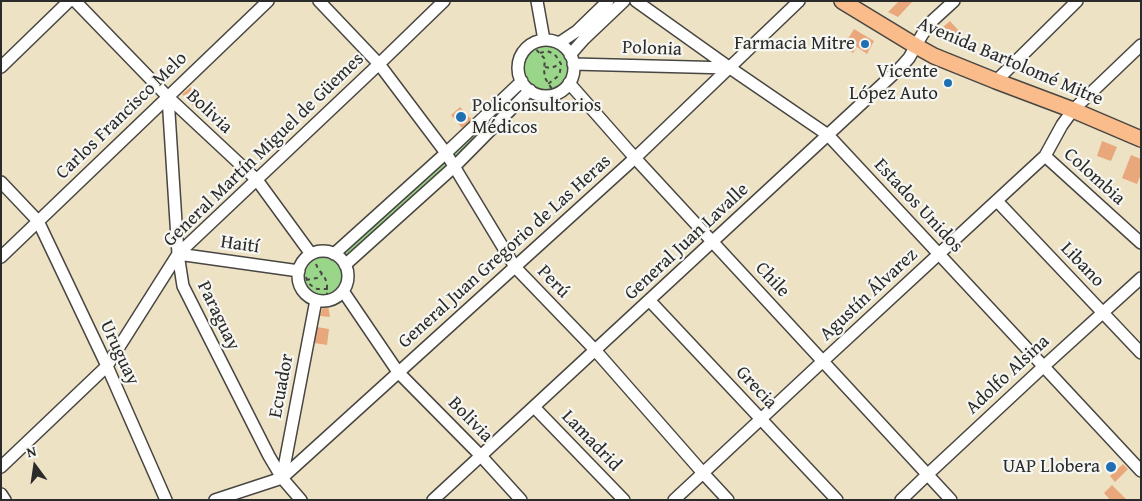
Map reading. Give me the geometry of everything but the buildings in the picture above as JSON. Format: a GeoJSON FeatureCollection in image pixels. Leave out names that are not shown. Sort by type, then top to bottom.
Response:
{"type":"FeatureCollection","features":[{"type":"Feature","properties":{"kind":"main road","name":"Avenida Bartolomé Mitre"},"geometry":{"type":"LineString","coordinates":[[842,1],[934,56],[1141,139]]}},
{"type":"Feature","properties":{"kind":"street"},"geometry":{"type":"LineString","coordinates":[[1,67],[69,1]]}},
{"type":"Feature","properties":{"kind":"street","name":"Bolivia"},"geometry":{"type":"LineString","coordinates":[[75,1],[168,98],[257,180],[311,254]]}},
{"type":"Feature","properties":{"kind":"street","name":"Carlos Francisco Melo"},"geometry":{"type":"LineString","coordinates":[[1,257],[268,1]]}},
{"type":"Feature","properties":{"kind":"street","name":"Perú"},"geometry":{"type":"LineString","coordinates":[[319,1],[379,64],[446,153],[515,267],[595,350],[728,500]]}},
{"type":"Feature","properties":{"kind":"street","name":"General Martín Miguel de Güemes"},"geometry":{"type":"LineString","coordinates":[[1,467],[107,366],[178,254],[444,1]]}},
{"type":"Feature","properties":{"kind":"street"},"geometry":{"type":"LineString","coordinates":[[537,1],[544,40]]}},
{"type":"Feature","properties":{"kind":"street"},"geometry":{"type":"LineString","coordinates":[[559,43],[577,31],[608,1]]}},
{"type":"Feature","properties":{"kind":"street"},"geometry":{"type":"LineString","coordinates":[[572,60],[584,39],[624,1]]}},
{"type":"Feature","properties":{"kind":"street","name":"Estados Unidos"},"geometry":{"type":"LineString","coordinates":[[636,1],[828,135],[1141,471]]}},
{"type":"Feature","properties":{"kind":"street","name":"General Juan Gregorio de Las Heras"},"geometry":{"type":"LineString","coordinates":[[215,500],[282,478],[635,158],[799,1]]}},
{"type":"Feature","properties":{"kind":"street","name":"General Juan Lavalle"},"geometry":{"type":"LineString","coordinates":[[433,500],[900,68],[909,58],[931,22],[954,1]]}},
{"type":"Feature","properties":{"kind":"street"},"geometry":{"type":"LineString","coordinates":[[996,81],[1077,1]]}},
{"type":"Feature","properties":{"kind":"street"},"geometry":{"type":"LineString","coordinates":[[544,40],[559,43],[566,48],[572,60],[572,77],[569,83],[563,90],[555,94],[538,94],[530,90],[518,73],[518,64],[521,56],[526,48],[535,49],[544,40]]}},
{"type":"Feature","properties":{"kind":"street","name":"Agustín Álvarez"},"geometry":{"type":"LineString","coordinates":[[674,500],[1045,156],[1072,110],[1141,45]]}},
{"type":"Feature","properties":{"kind":"street","name":"Polonia"},"geometry":{"type":"LineString","coordinates":[[572,60],[730,68]]}},
{"type":"Feature","properties":{"kind":"street"},"geometry":{"type":"LineString","coordinates":[[334,254],[446,153],[522,81]]}},
{"type":"Feature","properties":{"kind":"street","name":"Chile"},"geometry":{"type":"LineString","coordinates":[[569,83],[635,158],[951,500]]}},
{"type":"Feature","properties":{"kind":"street"},"geometry":{"type":"LineString","coordinates":[[345,265],[455,166],[530,90]]}},
{"type":"Feature","properties":{"kind":"street","name":"Paraguay"},"geometry":{"type":"LineString","coordinates":[[168,98],[178,254],[183,286],[269,456],[282,478],[301,500]]}},
{"type":"Feature","properties":{"kind":"street","name":"Colombia"},"geometry":{"type":"LineString","coordinates":[[1045,156],[1141,243]]}},
{"type":"Feature","properties":{"kind":"street","name":"Uruguay"},"geometry":{"type":"LineString","coordinates":[[1,182],[38,221],[107,366],[166,500]]}},
{"type":"Feature","properties":{"kind":"street","name":"Libano"},"geometry":{"type":"LineString","coordinates":[[997,201],[1141,353]]}},
{"type":"Feature","properties":{"kind":"street"},"geometry":{"type":"LineString","coordinates":[[327,252],[334,254],[340,258],[347,271],[348,278],[343,291],[338,296],[309,297],[300,285],[302,276],[301,264],[311,254],[327,252]]}},
{"type":"Feature","properties":{"kind":"street","name":"Haití"},"geometry":{"type":"LineString","coordinates":[[178,254],[302,276]]}},
{"type":"Feature","properties":{"kind":"street","name":"Adolfo Alsina"},"geometry":{"type":"LineString","coordinates":[[901,500],[1102,312],[1141,278]]}},
{"type":"Feature","properties":{"kind":"street","name":"Bolivia"},"geometry":{"type":"LineString","coordinates":[[343,291],[398,372],[481,456],[521,500]]}},
{"type":"Feature","properties":{"kind":"street","name":"Ecuador"},"geometry":{"type":"LineString","coordinates":[[282,478],[324,296]]}},
{"type":"Feature","properties":{"kind":"street","name":"Grecia"},"geometry":{"type":"LineString","coordinates":[[649,300],[837,500]]}},
{"type":"Feature","properties":{"kind":"street","name":"Lamadrid"},"geometry":{"type":"LineString","coordinates":[[534,406],[624,500]]}},
{"type":"Feature","properties":{"kind":"street"},"geometry":{"type":"LineString","coordinates":[[1,494],[4,500]]}},
{"type":"Feature","properties":{"kind":"path"},"geometry":{"type":"LineString","coordinates":[[535,49],[552,53],[561,64],[557,77],[548,84]]}},
{"type":"Feature","properties":{"kind":"path"},"geometry":{"type":"LineString","coordinates":[[535,49],[545,59],[545,78],[555,94]]}},
{"type":"Feature","properties":{"kind":"path"},"geometry":{"type":"LineString","coordinates":[[544,67],[551,68],[572,60]]}},
{"type":"Feature","properties":{"kind":"path"},"geometry":{"type":"LineString","coordinates":[[302,276],[324,296],[328,283],[318,269],[311,254]]}},
{"type":"Feature","properties":{"kind":"path"},"geometry":{"type":"LineString","coordinates":[[302,276],[317,278],[322,274]]}},
{"type":"Feature","properties":{"kind":"green space"},"geometry":{"type":"Polygon","coordinates":[[[540,44],[550,44],[562,51],[569,63],[569,73],[562,85],[550,92],[540,92],[532,88],[525,81],[521,73],[521,63],[525,55],[532,48],[540,44]]]}},
{"type":"Feature","properties":{"kind":"green space"},"geometry":{"type":"Polygon","coordinates":[[[522,81],[530,90],[345,265],[334,254],[522,81]]]}},
{"type":"Feature","properties":{"kind":"green space"},"geometry":{"type":"Polygon","coordinates":[[[327,256],[334,259],[340,265],[343,276],[342,284],[334,293],[327,296],[319,296],[312,293],[304,284],[303,272],[306,265],[315,257],[327,256]]]}},
{"type":"Feature","properties":{"kind":"place","name":"Farmacia Mitre"},"geometry":{"type":"Point","coordinates":[865,44]}},
{"type":"Feature","properties":{"kind":"place","name":"Vicente López Auto"},"geometry":{"type":"Point","coordinates":[948,83]}},
{"type":"Feature","properties":{"kind":"place","name":"Policonsultorios Médicos"},"geometry":{"type":"Point","coordinates":[461,117]}},
{"type":"Feature","properties":{"kind":"place","name":"UAP Llobera"},"geometry":{"type":"Point","coordinates":[1111,467]}}]}
